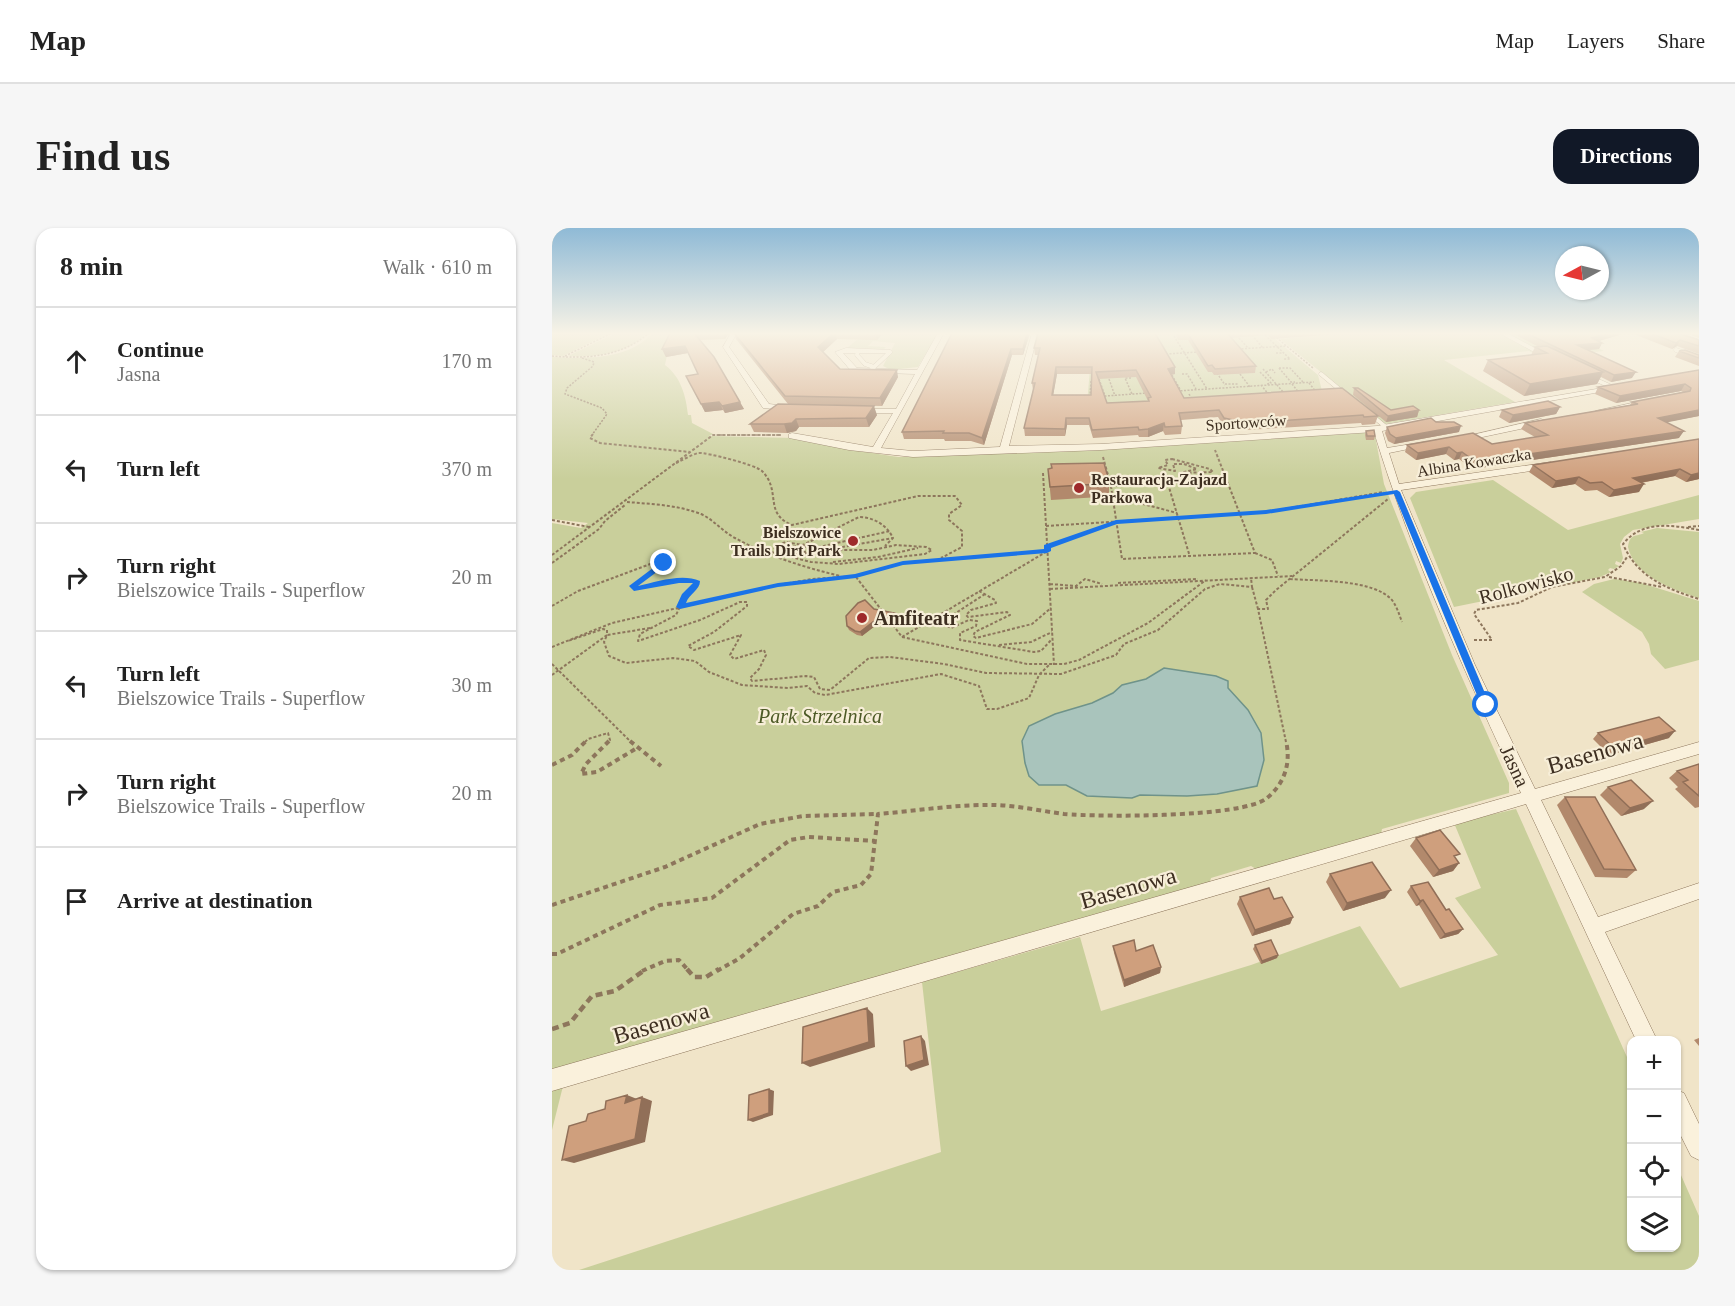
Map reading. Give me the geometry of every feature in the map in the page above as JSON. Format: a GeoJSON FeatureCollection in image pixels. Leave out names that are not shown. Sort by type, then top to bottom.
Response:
{"type":"FeatureCollection","features":[{"type":"Feature","properties":{"kind":"street"},"geometry":{"type":"LineString","coordinates":[[749,382],[766,406],[797,409]]}},
{"type":"Feature","properties":{"kind":"street"},"geometry":{"type":"LineString","coordinates":[[875,450],[916,382]]}},
{"type":"Feature","properties":{"kind":"street"},"geometry":{"type":"LineString","coordinates":[[1004,449],[1022,382]]}},
{"type":"Feature","properties":{"kind":"street","name":"Sportowców"},"geometry":{"type":"LineString","coordinates":[[792,436],[875,450],[933,454],[1004,449],[1101,447],[1382,428],[1623,385]]}},
{"type":"Feature","properties":{"kind":"street"},"geometry":{"type":"LineString","coordinates":[[1589,413],[1658,400]]}},
{"type":"Feature","properties":{"kind":"street"},"geometry":{"type":"LineString","coordinates":[[842,410],[899,411]]}},
{"type":"Feature","properties":{"kind":"street"},"geometry":{"type":"LineString","coordinates":[[1452,440],[1555,420]]}},
{"type":"Feature","properties":{"kind":"street","name":"Jasna"},"geometry":{"type":"LineString","coordinates":[[1382,428],[1385,451],[1397,493],[1468,665],[1645,1036]]}},
{"type":"Feature","properties":{"kind":"street"},"geometry":{"type":"LineString","coordinates":[[1385,451],[1429,444]]}},
{"type":"Feature","properties":{"kind":"street","name":"Albina Kowaczka"},"geometry":{"type":"LineString","coordinates":[[1397,493],[1557,464]]}},
{"type":"Feature","properties":{"kind":"street","name":"Basenowa"},"geometry":{"type":"LineString","coordinates":[[561,1077],[1699,748]]}},
{"type":"Feature","properties":{"kind":"street"},"geometry":{"type":"LineString","coordinates":[[1593,928],[1699,891]]}},
{"type":"Feature","properties":{"kind":"street"},"geometry":{"type":"LineString","coordinates":[[1681,1110],[1699,1148]]}},
{"type":"Feature","properties":{"kind":"lane"},"geometry":{"type":"LineString","coordinates":[[1331,382],[1350,397]]}},
{"type":"Feature","properties":{"kind":"lane"},"geometry":{"type":"LineString","coordinates":[[1601,382],[1612,387]]}},
{"type":"Feature","properties":{"kind":"lane"},"geometry":{"type":"LineString","coordinates":[[1368,412],[1382,428]]}},
{"type":"Feature","properties":{"kind":"path"},"geometry":{"type":"LineString","coordinates":[[575,382],[567,388],[565,394],[602,408],[607,414],[590,438],[600,443],[690,452]]}},
{"type":"Feature","properties":{"kind":"path"},"geometry":{"type":"LineString","coordinates":[[1091,382],[1090,396],[1149,393],[1146,387]]}},
{"type":"Feature","properties":{"kind":"path"},"geometry":{"type":"LineString","coordinates":[[1100,382],[1105,394]]}},
{"type":"Feature","properties":{"kind":"path"},"geometry":{"type":"LineString","coordinates":[[1110,382],[1113,399]]}},
{"type":"Feature","properties":{"kind":"path"},"geometry":{"type":"LineString","coordinates":[[1126,382],[1130,395]]}},
{"type":"Feature","properties":{"kind":"path"},"geometry":{"type":"LineString","coordinates":[[1175,382],[1180,391],[1188,393],[1194,403],[1186,404]]}},
{"type":"Feature","properties":{"kind":"path"},"geometry":{"type":"LineString","coordinates":[[1191,382],[1200,397]]}},
{"type":"Feature","properties":{"kind":"path"},"geometry":{"type":"LineString","coordinates":[[1202,382],[1208,391]]}},
{"type":"Feature","properties":{"kind":"path"},"geometry":{"type":"LineString","coordinates":[[1223,382],[1231,388],[1288,382]]}},
{"type":"Feature","properties":{"kind":"path"},"geometry":{"type":"LineString","coordinates":[[1245,382],[1251,393]]}},
{"type":"Feature","properties":{"kind":"path"},"geometry":{"type":"LineString","coordinates":[[1261,385],[1271,384],[1269,382]]}},
{"type":"Feature","properties":{"kind":"path"},"geometry":{"type":"LineString","coordinates":[[1292,382],[1331,382]]}},
{"type":"Feature","properties":{"kind":"path"},"geometry":{"type":"LineString","coordinates":[[1275,383],[1304,382]]}},
{"type":"Feature","properties":{"kind":"path"},"geometry":{"type":"LineString","coordinates":[[1257,383],[1271,398],[1266,398]]}},
{"type":"Feature","properties":{"kind":"path"},"geometry":{"type":"LineString","coordinates":[[1275,383],[1287,397],[1281,397]]}},
{"type":"Feature","properties":{"kind":"path"},"geometry":{"type":"LineString","coordinates":[[1309,383],[1318,396],[1312,396]]}},
{"type":"Feature","properties":{"kind":"path"},"geometry":{"type":"LineString","coordinates":[[1292,384],[1303,398],[1299,398]]}},
{"type":"Feature","properties":{"kind":"path"},"geometry":{"type":"LineString","coordinates":[[1216,390],[1226,386]]}},
{"type":"Feature","properties":{"kind":"path"},"geometry":{"type":"LineString","coordinates":[[1231,388],[1236,395]]}},
{"type":"Feature","properties":{"kind":"path"},"geometry":{"type":"LineString","coordinates":[[1169,392],[1223,390]]}},
{"type":"Feature","properties":{"kind":"path"},"geometry":{"type":"LineString","coordinates":[[1114,395],[1130,395],[1138,393],[1137,391]]}},
{"type":"Feature","properties":{"kind":"path"},"geometry":{"type":"LineString","coordinates":[[552,562],[599,529],[628,502],[713,435],[792,436]]}},
{"type":"Feature","properties":{"kind":"path"},"geometry":{"type":"LineString","coordinates":[[1211,440],[1255,553]]}},
{"type":"Feature","properties":{"kind":"path"},"geometry":{"type":"LineString","coordinates":[[1101,447],[1105,467],[1108,469],[1122,560],[1255,553],[1272,560],[1278,576]]}},
{"type":"Feature","properties":{"kind":"path"},"geometry":{"type":"LineString","coordinates":[[676,463],[699,453],[754,466],[762,471],[775,492],[772,503],[777,515],[782,522],[792,525],[918,495],[955,496],[962,505],[950,514],[949,520],[962,531],[962,547],[937,560]]}},
{"type":"Feature","properties":{"kind":"path"},"geometry":{"type":"LineString","coordinates":[[1169,458],[1213,471],[1183,474],[1160,469],[1159,466],[1169,464],[1165,461],[1169,458]]}},
{"type":"Feature","properties":{"kind":"path"},"geometry":{"type":"LineString","coordinates":[[1160,469],[1175,471],[1173,464],[1177,463],[1197,469],[1180,471],[1183,474]]}},
{"type":"Feature","properties":{"kind":"path"},"geometry":{"type":"LineString","coordinates":[[1101,470],[1108,469]]}},
{"type":"Feature","properties":{"kind":"path"},"geometry":{"type":"LineString","coordinates":[[1043,473],[1054,665]]}},
{"type":"Feature","properties":{"kind":"path"},"geometry":{"type":"LineString","coordinates":[[1111,486],[1227,480]]}},
{"type":"Feature","properties":{"kind":"path"},"geometry":{"type":"LineString","coordinates":[[1167,483],[1190,557]]}},
{"type":"Feature","properties":{"kind":"path"},"geometry":{"type":"LineString","coordinates":[[1046,526],[1266,512],[1397,493]]}},
{"type":"Feature","properties":{"kind":"path"},"geometry":{"type":"LineString","coordinates":[[1258,609],[1268,609],[1266,600],[1397,493]]}},
{"type":"Feature","properties":{"kind":"path"},"geometry":{"type":"LineString","coordinates":[[1113,496],[1177,513]]}},
{"type":"Feature","properties":{"kind":"path"},"geometry":{"type":"LineString","coordinates":[[552,555],[610,510],[628,502],[671,507],[703,516],[729,535],[796,566],[844,576]]}},
{"type":"Feature","properties":{"kind":"path"},"geometry":{"type":"LineString","coordinates":[[769,553],[785,542],[803,545],[859,518],[869,517],[889,530],[893,538]]}},
{"type":"Feature","properties":{"kind":"path"},"geometry":{"type":"LineString","coordinates":[[552,520],[589,527]]}},
{"type":"Feature","properties":{"kind":"path"},"geometry":{"type":"LineString","coordinates":[[902,637],[1047,549],[1116,522]]}},
{"type":"Feature","properties":{"kind":"path"},"geometry":{"type":"LineString","coordinates":[[1608,577],[1620,569],[1627,557],[1623,544],[1629,535],[1643,529],[1662,526],[1699,526]]}},
{"type":"Feature","properties":{"kind":"path"},"geometry":{"type":"LineString","coordinates":[[1683,527],[1699,530]]}},
{"type":"Feature","properties":{"kind":"path"},"geometry":{"type":"LineString","coordinates":[[791,550],[853,541],[889,530]]}},
{"type":"Feature","properties":{"kind":"path"},"geometry":{"type":"LineString","coordinates":[[884,547],[893,538]]}},
{"type":"Feature","properties":{"kind":"path"},"geometry":{"type":"LineString","coordinates":[[778,546],[806,552],[893,538]]}},
{"type":"Feature","properties":{"kind":"path"},"geometry":{"type":"LineString","coordinates":[[769,553],[839,564],[923,554],[932,550],[924,547],[884,547],[873,550],[834,550],[802,554],[775,549]]}},
{"type":"Feature","properties":{"kind":"path"},"geometry":{"type":"LineString","coordinates":[[822,563],[878,557],[924,547]]}},
{"type":"Feature","properties":{"kind":"path"},"geometry":{"type":"LineString","coordinates":[[552,646],[612,623],[778,585],[856,576],[903,563],[1047,549]]}},
{"type":"Feature","properties":{"kind":"path","name":"Rolkowisko"},"geometry":{"type":"LineString","coordinates":[[1627,557],[1639,570],[1672,590]]}},
{"type":"Feature","properties":{"kind":"path"},"geometry":{"type":"LineString","coordinates":[[552,606],[594,584],[626,575],[656,560],[661,560],[664,563],[633,586],[634,589],[679,580],[697,582],[694,589],[685,596],[676,615],[640,634],[638,641],[700,620],[740,602],[747,602],[747,606],[714,632],[688,646],[694,650],[741,635],[730,655],[734,659],[742,659],[764,650],[766,655],[759,669],[750,678],[752,681],[807,676],[814,677],[820,689]]}},
{"type":"Feature","properties":{"kind":"path"},"geometry":{"type":"LineString","coordinates":[[856,576],[902,637],[1028,664],[1049,665],[1079,660],[1148,623],[1206,580]]}},
{"type":"Feature","properties":{"kind":"path"},"geometry":{"type":"LineString","coordinates":[[1050,589],[1292,577],[1355,586],[1382,593],[1394,603],[1402,622]]}},
{"type":"Feature","properties":{"kind":"path","name":"Rolkowisko"},"geometry":{"type":"LineString","coordinates":[[1464,639],[1492,640],[1474,614],[1476,610],[1518,603],[1557,586],[1592,582],[1608,577],[1635,580],[1699,599]]}},
{"type":"Feature","properties":{"kind":"path"},"geometry":{"type":"LineString","coordinates":[[1049,584],[1076,586],[1085,579],[1099,584],[1194,578],[1206,580]]}},
{"type":"Feature","properties":{"kind":"path"},"geometry":{"type":"LineString","coordinates":[[552,905],[607,888],[704,851],[733,834],[760,823],[813,817],[996,805],[1067,814],[1197,814],[1252,805],[1266,799],[1280,784],[1288,766],[1288,751],[1251,578]]}},
{"type":"Feature","properties":{"kind":"path"},"geometry":{"type":"LineString","coordinates":[[556,644],[603,629],[607,630],[604,642],[609,656],[626,663],[673,658],[695,661],[709,672],[742,685],[788,688],[807,686],[830,690],[868,658],[890,657],[986,673],[1061,674],[1116,656],[1124,644],[1158,630],[1205,590],[1220,584],[1252,587]]}},
{"type":"Feature","properties":{"kind":"path"},"geometry":{"type":"LineString","coordinates":[[979,591],[995,600],[996,603],[991,607],[971,610],[966,615],[968,617],[1007,612],[1010,615],[975,632],[973,636],[976,638],[1032,624],[1051,608]]}},
{"type":"Feature","properties":{"kind":"path"},"geometry":{"type":"LineString","coordinates":[[985,594],[945,620],[945,625],[954,627],[965,620],[977,621],[976,626],[960,633],[960,640],[1034,652],[1041,651],[1052,639]]}},
{"type":"Feature","properties":{"kind":"path"},"geometry":{"type":"LineString","coordinates":[[552,675],[607,635],[652,628]]}},
{"type":"Feature","properties":{"kind":"path"},"geometry":{"type":"LineString","coordinates":[[994,646],[1031,642],[1052,632]]}},
{"type":"Feature","properties":{"kind":"path"},"geometry":{"type":"LineString","coordinates":[[552,664],[637,748],[661,766]]}},
{"type":"Feature","properties":{"kind":"path"},"geometry":{"type":"LineString","coordinates":[[807,686],[815,693],[825,695],[941,674],[978,686],[987,709],[997,709],[1029,698],[1039,675],[1049,665]]}},
{"type":"Feature","properties":{"kind":"path"},"geometry":{"type":"LineString","coordinates":[[552,765],[572,755],[588,739],[608,733],[610,740],[602,750],[583,765],[581,774],[597,772],[637,748]]}},
{"type":"Feature","properties":{"kind":"path"},"geometry":{"type":"LineString","coordinates":[[552,1029],[570,1023],[592,996],[615,991],[642,971],[665,961],[679,960],[694,977],[706,977],[740,958],[793,914],[818,906],[833,892],[861,885],[871,874],[878,814]]}},
{"type":"Feature","properties":{"kind":"path"},"geometry":{"type":"LineString","coordinates":[[552,954],[557,954],[660,905],[712,898],[790,840],[809,837],[875,841]]}},
{"type":"Feature","properties":{"kind":"green space","name":"Park Strzelnica"},"geometry":{"type":"Polygon","coordinates":[[[552,382],[679,382],[692,423],[713,434],[709,436],[795,438],[898,457],[1366,432],[1375,435],[1384,484],[1452,655],[1509,783],[1509,793],[1382,829],[1381,834],[1258,870],[1251,866],[1211,878],[1209,886],[563,1086],[552,1130],[552,523],[581,528],[588,523],[552,519],[552,382]]]}},
{"type":"Feature","properties":{"kind":"green space"},"geometry":{"type":"Polygon","coordinates":[[[1089,382],[1320,382],[1324,399],[1086,416],[1089,382]]]}},
{"type":"Feature","properties":{"kind":"green space"},"geometry":{"type":"Polygon","coordinates":[[[1333,382],[1481,382],[1515,402],[1385,424],[1333,382]]]}},
{"type":"Feature","properties":{"kind":"green space"},"geometry":{"type":"Polygon","coordinates":[[[1493,480],[1568,530],[1699,495],[1699,519],[1633,530],[1624,537],[1620,544],[1623,558],[1621,563],[1616,561],[1615,564],[1619,566],[1614,569],[1610,568],[1608,570],[1611,572],[1600,577],[1454,607],[1410,498],[1416,492],[1493,480]]]}},
{"type":"Feature","properties":{"kind":"green space"},"geometry":{"type":"Polygon","coordinates":[[[1657,528],[1699,532],[1699,598],[1656,580],[1638,566],[1632,557],[1628,547],[1632,537],[1657,528]]]}},
{"type":"Feature","properties":{"kind":"green space"},"geometry":{"type":"Polygon","coordinates":[[[1614,579],[1641,583],[1699,601],[1699,660],[1665,669],[1651,654],[1649,644],[1642,632],[1582,592],[1594,584],[1614,579]]]}},
{"type":"Feature","properties":{"kind":"green space"},"geometry":{"type":"Polygon","coordinates":[[[1516,809],[1627,1057],[1627,1252],[1681,1252],[1681,1175],[1699,1216],[1699,1270],[579,1270],[941,1152],[922,982],[1080,937],[1101,1011],[1251,965],[1360,926],[1400,988],[1498,955],[1455,898],[1481,888],[1454,823],[1516,809]]]}},
{"type":"Feature","properties":{"kind":"water"},"geometry":{"type":"Polygon","coordinates":[[[1164,668],[1216,676],[1228,681],[1228,688],[1248,710],[1261,733],[1264,760],[1257,786],[1217,794],[1140,795],[1132,798],[1087,796],[1066,785],[1039,785],[1029,776],[1022,741],[1029,726],[1055,714],[1092,703],[1113,693],[1122,685],[1146,679],[1164,668]]]}},
{"type":"Feature","properties":{"kind":"building"},"geometry":{"type":"Polygon","coordinates":[[[689,382],[728,382],[740,402],[722,406],[719,402],[701,404],[689,382]]]}},
{"type":"Feature","properties":{"kind":"building"},"geometry":{"type":"Polygon","coordinates":[[[773,382],[890,382],[880,398],[785,396],[773,382]]]}},
{"type":"Feature","properties":{"kind":"building"},"geometry":{"type":"Polygon","coordinates":[[[927,382],[1000,382],[982,438],[969,433],[943,433],[944,431],[902,432],[927,382]]]}},
{"type":"Feature","properties":{"kind":"building"},"geometry":{"type":"Polygon","coordinates":[[[1054,382],[1052,395],[1091,395],[1091,382],[1099,382],[1107,403],[1149,401],[1148,398],[1151,397],[1142,382],[1175,382],[1184,398],[1342,388],[1378,416],[1247,423],[1224,418],[1219,410],[1179,413],[1182,426],[1165,427],[1164,423],[1139,430],[1138,427],[1092,430],[1089,418],[1066,418],[1065,429],[1024,428],[1035,383],[1032,383],[1054,382]]]}},
{"type":"Feature","properties":{"kind":"building"},"geometry":{"type":"Polygon","coordinates":[[[1630,382],[1699,382],[1699,410],[1658,418],[1684,431],[1476,462],[1462,452],[1457,453],[1449,447],[1418,453],[1407,445],[1473,433],[1492,444],[1548,435],[1525,423],[1638,404],[1632,402],[1690,391],[1691,388],[1685,384],[1620,396],[1598,387],[1630,382]]]}},
{"type":"Feature","properties":{"kind":"building"},"geometry":{"type":"Polygon","coordinates":[[[1354,388],[1358,388],[1391,410],[1413,406],[1419,410],[1388,416],[1354,388]]]}},
{"type":"Feature","properties":{"kind":"building"},"geometry":{"type":"Polygon","coordinates":[[[1548,401],[1560,407],[1513,415],[1502,410],[1548,401]]]}},
{"type":"Feature","properties":{"kind":"building"},"geometry":{"type":"Polygon","coordinates":[[[778,404],[874,406],[866,418],[796,419],[792,423],[784,424],[750,424],[778,404]]]}},
{"type":"Feature","properties":{"kind":"building"},"geometry":{"type":"Polygon","coordinates":[[[1431,418],[1436,422],[1454,422],[1461,426],[1396,438],[1390,434],[1387,427],[1431,418]]]}},
{"type":"Feature","properties":{"kind":"building"},"geometry":{"type":"Polygon","coordinates":[[[1374,430],[1375,436],[1367,436],[1366,431],[1374,430]]]}},
{"type":"Feature","properties":{"kind":"building"},"geometry":{"type":"Polygon","coordinates":[[[1699,439],[1699,473],[1691,475],[1680,469],[1633,478],[1644,484],[1614,490],[1602,482],[1590,483],[1579,477],[1556,481],[1533,465],[1699,439]]]}},
{"type":"Feature","properties":{"kind":"building"},"geometry":{"type":"Polygon","coordinates":[[[1104,463],[1109,481],[1099,482],[1099,484],[1050,487],[1048,469],[1052,468],[1051,464],[1104,463]]]}},
{"type":"Feature","properties":{"kind":"building","name":"Amfiteatr"},"geometry":{"type":"Polygon","coordinates":[[[865,600],[874,609],[894,613],[873,622],[860,632],[855,631],[847,626],[846,616],[858,603],[865,600]]]}},
{"type":"Feature","properties":{"kind":"building"},"geometry":{"type":"Polygon","coordinates":[[[1659,717],[1675,731],[1615,749],[1598,733],[1659,717]]]}},
{"type":"Feature","properties":{"kind":"building"},"geometry":{"type":"Polygon","coordinates":[[[1699,764],[1699,796],[1683,782],[1688,780],[1677,771],[1699,764]]]}},
{"type":"Feature","properties":{"kind":"building"},"geometry":{"type":"Polygon","coordinates":[[[1631,780],[1653,801],[1630,808],[1608,787],[1631,780]]]}},
{"type":"Feature","properties":{"kind":"building"},"geometry":{"type":"Polygon","coordinates":[[[1565,797],[1595,797],[1636,870],[1604,869],[1565,797]]]}},
{"type":"Feature","properties":{"kind":"building"},"geometry":{"type":"Polygon","coordinates":[[[1440,830],[1460,854],[1454,856],[1459,863],[1439,870],[1416,838],[1440,830]]]}},
{"type":"Feature","properties":{"kind":"building"},"geometry":{"type":"Polygon","coordinates":[[[1372,862],[1391,890],[1347,903],[1330,874],[1372,862]]]}},
{"type":"Feature","properties":{"kind":"building"},"geometry":{"type":"Polygon","coordinates":[[[1428,882],[1446,910],[1449,909],[1463,929],[1445,934],[1423,900],[1420,901],[1411,886],[1428,882]]]}},
{"type":"Feature","properties":{"kind":"building"},"geometry":{"type":"Polygon","coordinates":[[[1269,888],[1274,899],[1282,897],[1293,917],[1255,930],[1240,897],[1269,888]]]}},
{"type":"Feature","properties":{"kind":"building"},"geometry":{"type":"Polygon","coordinates":[[[1134,940],[1136,951],[1153,945],[1161,967],[1124,980],[1113,946],[1134,940]]]}},
{"type":"Feature","properties":{"kind":"building"},"geometry":{"type":"Polygon","coordinates":[[[1271,940],[1278,955],[1262,961],[1255,945],[1271,940]]]}},
{"type":"Feature","properties":{"kind":"building"},"geometry":{"type":"Polygon","coordinates":[[[867,1008],[869,1042],[802,1063],[803,1027],[867,1008]]]}},
{"type":"Feature","properties":{"kind":"building"},"geometry":{"type":"Polygon","coordinates":[[[921,1036],[924,1060],[906,1066],[904,1041],[921,1036]]]}},
{"type":"Feature","properties":{"kind":"building"},"geometry":{"type":"Polygon","coordinates":[[[769,1089],[769,1113],[748,1120],[749,1095],[769,1089]]]}},
{"type":"Feature","properties":{"kind":"building"},"geometry":{"type":"Polygon","coordinates":[[[627,1095],[625,1103],[642,1097],[635,1139],[562,1160],[569,1126],[586,1121],[588,1114],[605,1109],[606,1101],[627,1095]]]}},
{"type":"Feature","properties":{"kind":"place","name":"Restauracja-Zajazd Parkowa"},"geometry":{"type":"Point","coordinates":[1079,488]}},
{"type":"Feature","properties":{"kind":"place","name":"Bielszowice Trails Dirt Park"},"geometry":{"type":"Point","coordinates":[853,541]}},
{"type":"Feature","properties":{"kind":"place","name":"Amfiteatr"},"geometry":{"type":"Point","coordinates":[862,618]}},
{"type":"Feature","properties":{"kind":"route"},"geometry":{"type":"LineString","coordinates":[[664,563],[633,586],[634,589],[679,580],[697,582],[694,589],[685,596],[680,607],[812,579],[856,576],[903,563],[1047,551],[1047,547],[1116,522],[1266,512],[1384,492],[1397,492],[1486,705]]}}]}
